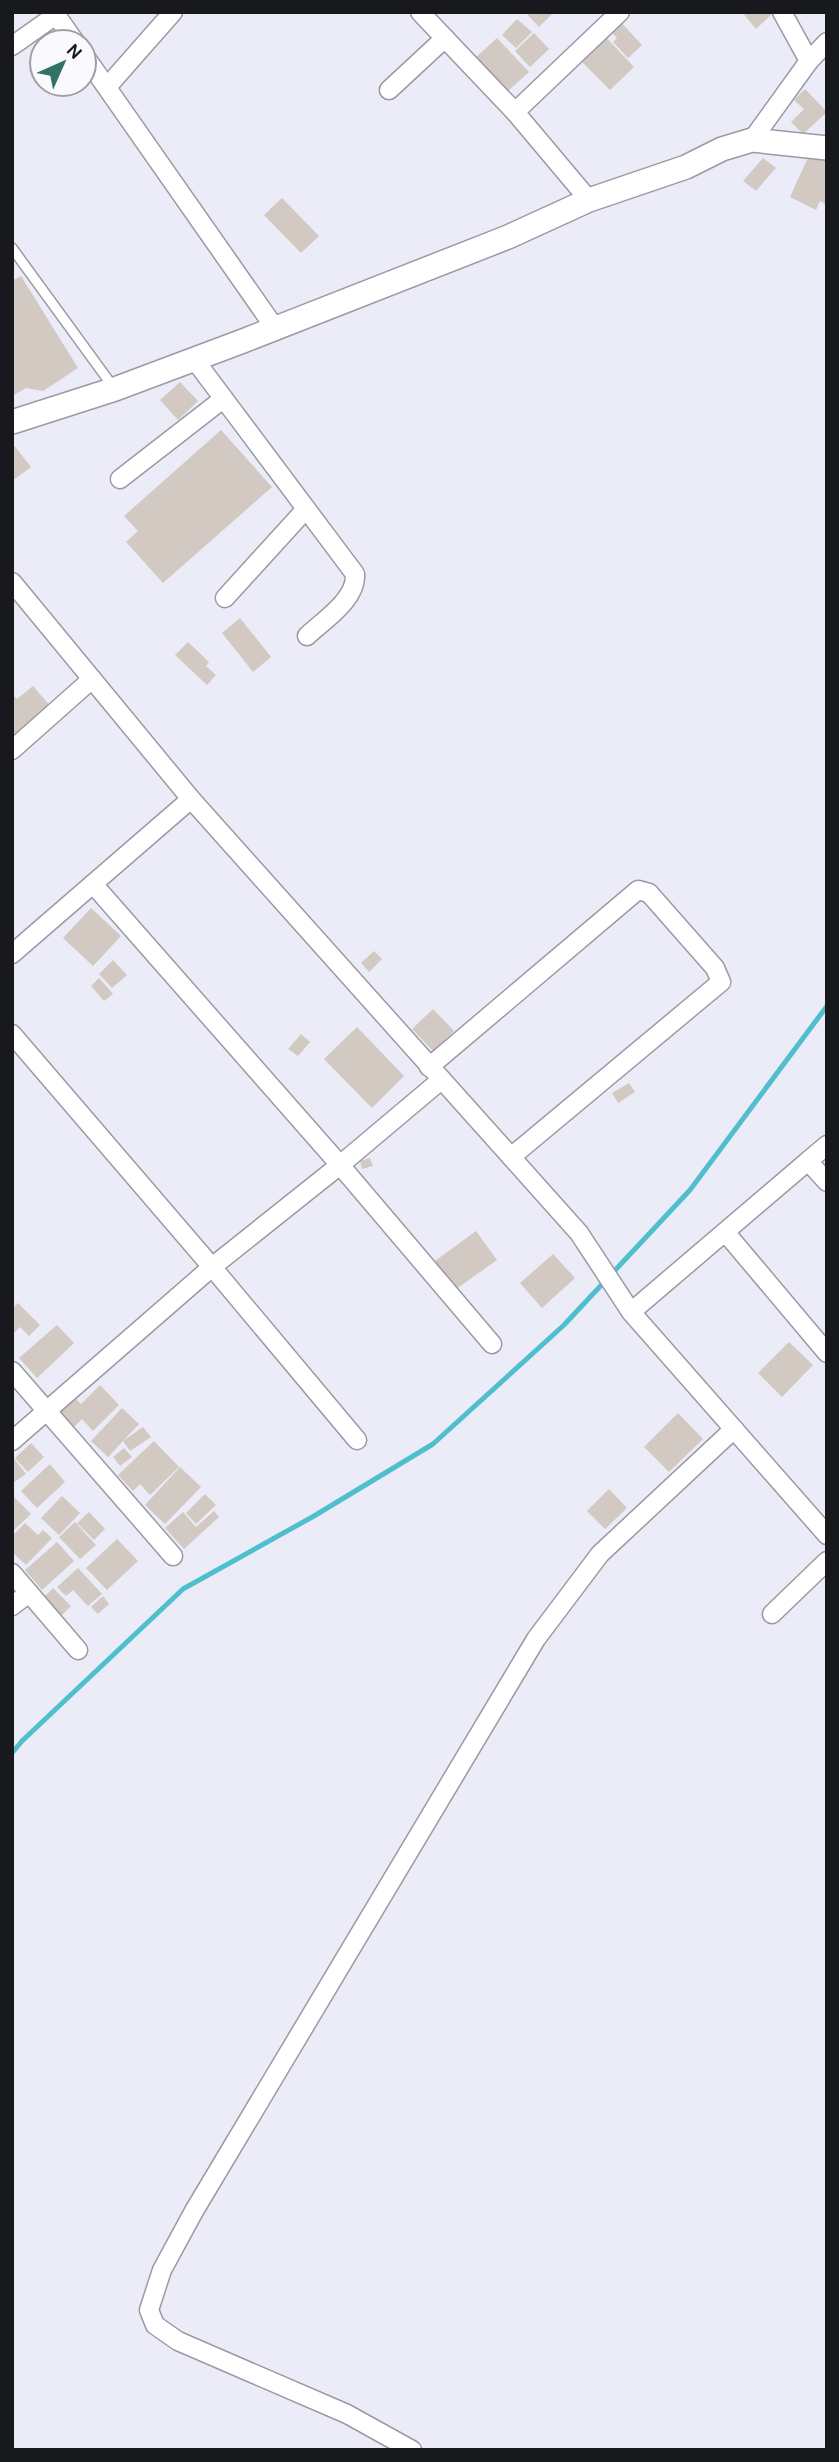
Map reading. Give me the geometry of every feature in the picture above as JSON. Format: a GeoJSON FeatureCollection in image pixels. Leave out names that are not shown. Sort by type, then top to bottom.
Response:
{"type":"FeatureCollection","features":[{"type":"Feature","properties":{"kind":"street"},"geometry":{"type":"LineString","coordinates":[[107,87],[173,12]]}},
{"type":"Feature","properties":{"kind":"street"},"geometry":{"type":"LineString","coordinates":[[420,12],[515,112],[589,200]]}},
{"type":"Feature","properties":{"kind":"street"},"geometry":{"type":"LineString","coordinates":[[515,112],[620,12]]}},
{"type":"Feature","properties":{"kind":"street"},"geometry":{"type":"LineString","coordinates":[[782,12],[809,61]]}},
{"type":"Feature","properties":{"kind":"street"},"geometry":{"type":"LineString","coordinates":[[12,46],[63,16]]}},
{"type":"Feature","properties":{"kind":"street"},"geometry":{"type":"LineString","coordinates":[[390,90],[445,38]]}},
{"type":"Feature","properties":{"kind":"street"},"geometry":{"type":"LineString","coordinates":[[752,140],[809,61],[827,42]]}},
{"type":"Feature","properties":{"kind":"street"},"geometry":{"type":"LineString","coordinates":[[98,74],[275,328]]}},
{"type":"Feature","properties":{"kind":"street"},"geometry":{"type":"LineString","coordinates":[[12,422],[115,389],[275,328],[508,237],[589,200],[686,167],[722,149],[752,140],[827,148]]}},
{"type":"Feature","properties":{"kind":"street"},"geometry":{"type":"LineString","coordinates":[[194,359],[355,574],[351,594],[307,636]]}},
{"type":"Feature","properties":{"kind":"street"},"geometry":{"type":"LineString","coordinates":[[120,479],[223,399]]}},
{"type":"Feature","properties":{"kind":"street"},"geometry":{"type":"LineString","coordinates":[[225,598],[306,509]]}},
{"type":"Feature","properties":{"kind":"street"},"geometry":{"type":"LineString","coordinates":[[12,582],[191,799],[579,1233],[601,1262],[631,1312],[827,1535]]}},
{"type":"Feature","properties":{"kind":"street"},"geometry":{"type":"LineString","coordinates":[[12,750],[92,679]]}},
{"type":"Feature","properties":{"kind":"street"},"geometry":{"type":"LineString","coordinates":[[12,954],[191,799]]}},
{"type":"Feature","properties":{"kind":"street"},"geometry":{"type":"LineString","coordinates":[[93,884],[340,1165],[492,1344]]}},
{"type":"Feature","properties":{"kind":"street"},"geometry":{"type":"LineString","coordinates":[[12,1441],[212,1266],[340,1165],[435,1073],[638,890],[649,893],[715,968],[721,982],[512,1157]]}},
{"type":"Feature","properties":{"kind":"street"},"geometry":{"type":"LineString","coordinates":[[12,1034],[212,1266],[357,1440]]}},
{"type":"Feature","properties":{"kind":"street"},"geometry":{"type":"LineString","coordinates":[[631,1312],[827,1145]]}},
{"type":"Feature","properties":{"kind":"street"},"geometry":{"type":"LineString","coordinates":[[808,1161],[827,1182]]}},
{"type":"Feature","properties":{"kind":"street"},"geometry":{"type":"LineString","coordinates":[[726,1233],[827,1353]]}},
{"type":"Feature","properties":{"kind":"street"},"geometry":{"type":"LineString","coordinates":[[12,1371],[173,1556]]}},
{"type":"Feature","properties":{"kind":"street"},"geometry":{"type":"LineString","coordinates":[[411,2450],[347,2414],[178,2341],[155,2325],[149,2310],[162,2270],[194,2211],[536,1639],[600,1554],[734,1429]]}},
{"type":"Feature","properties":{"kind":"street"},"geometry":{"type":"LineString","coordinates":[[772,1614],[827,1561]]}},
{"type":"Feature","properties":{"kind":"street"},"geometry":{"type":"LineString","coordinates":[[12,1573],[78,1650]]}},
{"type":"Feature","properties":{"kind":"street"},"geometry":{"type":"LineString","coordinates":[[12,1606],[29,1592]]}},
{"type":"Feature","properties":{"kind":"lane"},"geometry":{"type":"LineString","coordinates":[[12,248],[115,389]]}},
{"type":"Feature","properties":{"kind":"building"},"geometry":{"type":"Polygon","coordinates":[[[554,12],[539,27],[527,14],[554,12]]]}},
{"type":"Feature","properties":{"kind":"building"},"geometry":{"type":"Polygon","coordinates":[[[742,12],[769,12],[771,15],[756,29],[742,12]]]}},
{"type":"Feature","properties":{"kind":"building"},"geometry":{"type":"Polygon","coordinates":[[[617,18],[642,45],[628,58],[613,42],[617,38],[607,27],[617,18]]]}},
{"type":"Feature","properties":{"kind":"building"},"geometry":{"type":"Polygon","coordinates":[[[517,19],[532,32],[516,48],[502,35],[517,19]]]}},
{"type":"Feature","properties":{"kind":"building"},"geometry":{"type":"Polygon","coordinates":[[[534,33],[549,49],[530,67],[515,51],[534,33]]]}},
{"type":"Feature","properties":{"kind":"building"},"geometry":{"type":"Polygon","coordinates":[[[603,34],[634,67],[610,90],[578,58],[603,34]]]}},
{"type":"Feature","properties":{"kind":"building"},"geometry":{"type":"Polygon","coordinates":[[[497,38],[529,72],[507,92],[475,58],[497,38]]]}},
{"type":"Feature","properties":{"kind":"building"},"geometry":{"type":"Polygon","coordinates":[[[805,89],[827,112],[803,134],[791,122],[804,109],[794,100],[805,89]]]}},
{"type":"Feature","properties":{"kind":"building"},"geometry":{"type":"Polygon","coordinates":[[[811,151],[827,159],[827,205],[820,201],[816,210],[790,197],[811,151]]]}},
{"type":"Feature","properties":{"kind":"building"},"geometry":{"type":"Polygon","coordinates":[[[763,158],[776,168],[756,191],[743,181],[763,158]]]}},
{"type":"Feature","properties":{"kind":"building"},"geometry":{"type":"Polygon","coordinates":[[[282,198],[319,236],[301,253],[264,215],[282,198]]]}},
{"type":"Feature","properties":{"kind":"building"},"geometry":{"type":"Polygon","coordinates":[[[21,276],[78,368],[43,391],[26,388],[12,396],[12,281],[21,276]]]}},
{"type":"Feature","properties":{"kind":"building"},"geometry":{"type":"Polygon","coordinates":[[[180,382],[198,401],[178,420],[160,400],[180,382]]]}},
{"type":"Feature","properties":{"kind":"building"},"geometry":{"type":"Polygon","coordinates":[[[221,430],[272,487],[163,583],[126,542],[138,531],[124,516],[221,430]]]}},
{"type":"Feature","properties":{"kind":"building"},"geometry":{"type":"Polygon","coordinates":[[[12,443],[31,467],[12,481],[12,443]]]}},
{"type":"Feature","properties":{"kind":"building"},"geometry":{"type":"Polygon","coordinates":[[[240,618],[271,657],[253,672],[222,633],[240,618]]]}},
{"type":"Feature","properties":{"kind":"building"},"geometry":{"type":"Polygon","coordinates":[[[188,642],[209,662],[206,666],[216,675],[207,685],[175,655],[188,642]]]}},
{"type":"Feature","properties":{"kind":"building"},"geometry":{"type":"Polygon","coordinates":[[[33,686],[51,707],[12,741],[12,694],[17,699],[33,686]]]}},
{"type":"Feature","properties":{"kind":"building"},"geometry":{"type":"Polygon","coordinates":[[[91,908],[121,936],[93,966],[63,938],[91,908]]]}},
{"type":"Feature","properties":{"kind":"building"},"geometry":{"type":"Polygon","coordinates":[[[374,951],[382,959],[369,972],[361,963],[374,951]]]}},
{"type":"Feature","properties":{"kind":"building"},"geometry":{"type":"Polygon","coordinates":[[[113,960],[127,975],[112,988],[99,974],[113,960]]]}},
{"type":"Feature","properties":{"kind":"building"},"geometry":{"type":"Polygon","coordinates":[[[99,978],[113,994],[104,1001],[91,986],[99,978]]]}},
{"type":"Feature","properties":{"kind":"building"},"geometry":{"type":"Polygon","coordinates":[[[433,1009],[454,1031],[433,1051],[412,1029],[433,1009]]]}},
{"type":"Feature","properties":{"kind":"building"},"geometry":{"type":"Polygon","coordinates":[[[357,1027],[404,1076],[372,1108],[324,1059],[357,1027]]]}},
{"type":"Feature","properties":{"kind":"building"},"geometry":{"type":"Polygon","coordinates":[[[301,1034],[310,1042],[298,1056],[288,1049],[301,1034]]]}},
{"type":"Feature","properties":{"kind":"building"},"geometry":{"type":"Polygon","coordinates":[[[629,1083],[635,1092],[618,1103],[612,1093],[629,1083]]]}},
{"type":"Feature","properties":{"kind":"building"},"geometry":{"type":"Polygon","coordinates":[[[370,1158],[373,1166],[362,1169],[360,1161],[370,1158]]]}},
{"type":"Feature","properties":{"kind":"building"},"geometry":{"type":"Polygon","coordinates":[[[476,1231],[497,1260],[456,1289],[435,1261],[476,1231]]]}},
{"type":"Feature","properties":{"kind":"building"},"geometry":{"type":"Polygon","coordinates":[[[553,1254],[575,1278],[542,1308],[520,1283],[553,1254]]]}},
{"type":"Feature","properties":{"kind":"building"},"geometry":{"type":"Polygon","coordinates":[[[18,1303],[40,1325],[29,1336],[20,1327],[12,1335],[12,1309],[18,1303]]]}},
{"type":"Feature","properties":{"kind":"building"},"geometry":{"type":"Polygon","coordinates":[[[57,1325],[74,1343],[37,1378],[19,1358],[57,1325]]]}},
{"type":"Feature","properties":{"kind":"building"},"geometry":{"type":"Polygon","coordinates":[[[789,1342],[813,1365],[782,1397],[758,1373],[789,1342]]]}},
{"type":"Feature","properties":{"kind":"building"},"geometry":{"type":"Polygon","coordinates":[[[100,1385],[119,1405],[93,1431],[82,1419],[74,1427],[59,1411],[74,1397],[81,1404],[100,1385]]]}},
{"type":"Feature","properties":{"kind":"building"},"geometry":{"type":"Polygon","coordinates":[[[122,1408],[139,1424],[108,1457],[91,1441],[122,1408]]]}},
{"type":"Feature","properties":{"kind":"building"},"geometry":{"type":"Polygon","coordinates":[[[678,1413],[703,1439],[669,1472],[644,1447],[678,1413]]]}},
{"type":"Feature","properties":{"kind":"building"},"geometry":{"type":"Polygon","coordinates":[[[143,1427],[151,1437],[130,1451],[123,1441],[143,1427]]]}},
{"type":"Feature","properties":{"kind":"building"},"geometry":{"type":"Polygon","coordinates":[[[154,1441],[179,1467],[150,1495],[140,1484],[133,1491],[118,1475],[154,1441]]]}},
{"type":"Feature","properties":{"kind":"building"},"geometry":{"type":"Polygon","coordinates":[[[31,1443],[44,1457],[28,1472],[15,1458],[31,1443]]]}},
{"type":"Feature","properties":{"kind":"building"},"geometry":{"type":"Polygon","coordinates":[[[124,1448],[132,1457],[120,1466],[113,1457],[124,1448]]]}},
{"type":"Feature","properties":{"kind":"building"},"geometry":{"type":"Polygon","coordinates":[[[12,1456],[26,1474],[13,1483],[12,1482],[12,1456]]]}},
{"type":"Feature","properties":{"kind":"building"},"geometry":{"type":"Polygon","coordinates":[[[50,1464],[65,1482],[37,1508],[21,1491],[50,1464]]]}},
{"type":"Feature","properties":{"kind":"building"},"geometry":{"type":"Polygon","coordinates":[[[180,1467],[201,1487],[165,1524],[145,1505],[180,1467]]]}},
{"type":"Feature","properties":{"kind":"building"},"geometry":{"type":"Polygon","coordinates":[[[609,1489],[627,1508],[605,1529],[587,1511],[609,1489]]]}},
{"type":"Feature","properties":{"kind":"building"},"geometry":{"type":"Polygon","coordinates":[[[205,1494],[216,1505],[196,1524],[186,1513],[205,1494]]]}},
{"type":"Feature","properties":{"kind":"building"},"geometry":{"type":"Polygon","coordinates":[[[12,1495],[31,1514],[12,1532],[12,1495]]]}},
{"type":"Feature","properties":{"kind":"building"},"geometry":{"type":"Polygon","coordinates":[[[62,1496],[80,1513],[59,1535],[41,1518],[62,1496]]]}},
{"type":"Feature","properties":{"kind":"building"},"geometry":{"type":"Polygon","coordinates":[[[214,1511],[219,1517],[184,1549],[165,1528],[183,1512],[196,1527],[214,1511]]]}},
{"type":"Feature","properties":{"kind":"building"},"geometry":{"type":"Polygon","coordinates":[[[89,1512],[105,1529],[94,1540],[77,1523],[89,1512]]]}},
{"type":"Feature","properties":{"kind":"building"},"geometry":{"type":"Polygon","coordinates":[[[75,1522],[96,1545],[80,1559],[59,1537],[75,1522]]]}},
{"type":"Feature","properties":{"kind":"building"},"geometry":{"type":"Polygon","coordinates":[[[25,1523],[38,1535],[43,1530],[52,1538],[26,1565],[12,1552],[12,1536],[25,1523]]]}},
{"type":"Feature","properties":{"kind":"building"},"geometry":{"type":"Polygon","coordinates":[[[117,1539],[138,1561],[107,1590],[86,1568],[117,1539]]]}},
{"type":"Feature","properties":{"kind":"building"},"geometry":{"type":"Polygon","coordinates":[[[57,1542],[74,1561],[42,1590],[25,1570],[57,1542]]]}},
{"type":"Feature","properties":{"kind":"building"},"geometry":{"type":"Polygon","coordinates":[[[78,1568],[102,1594],[88,1606],[73,1590],[66,1596],[57,1587],[78,1568]]]}},
{"type":"Feature","properties":{"kind":"building"},"geometry":{"type":"Polygon","coordinates":[[[53,1588],[71,1606],[61,1616],[42,1599],[53,1588]]]}},
{"type":"Feature","properties":{"kind":"building"},"geometry":{"type":"Polygon","coordinates":[[[103,1596],[109,1604],[98,1614],[91,1607],[103,1596]]]}},
{"type":"Feature","properties":{"kind":"waterway"},"geometry":{"type":"LineString","coordinates":[[12,1753],[183,1589],[314,1516],[433,1444],[564,1325],[690,1190],[827,1006]]}}]}
